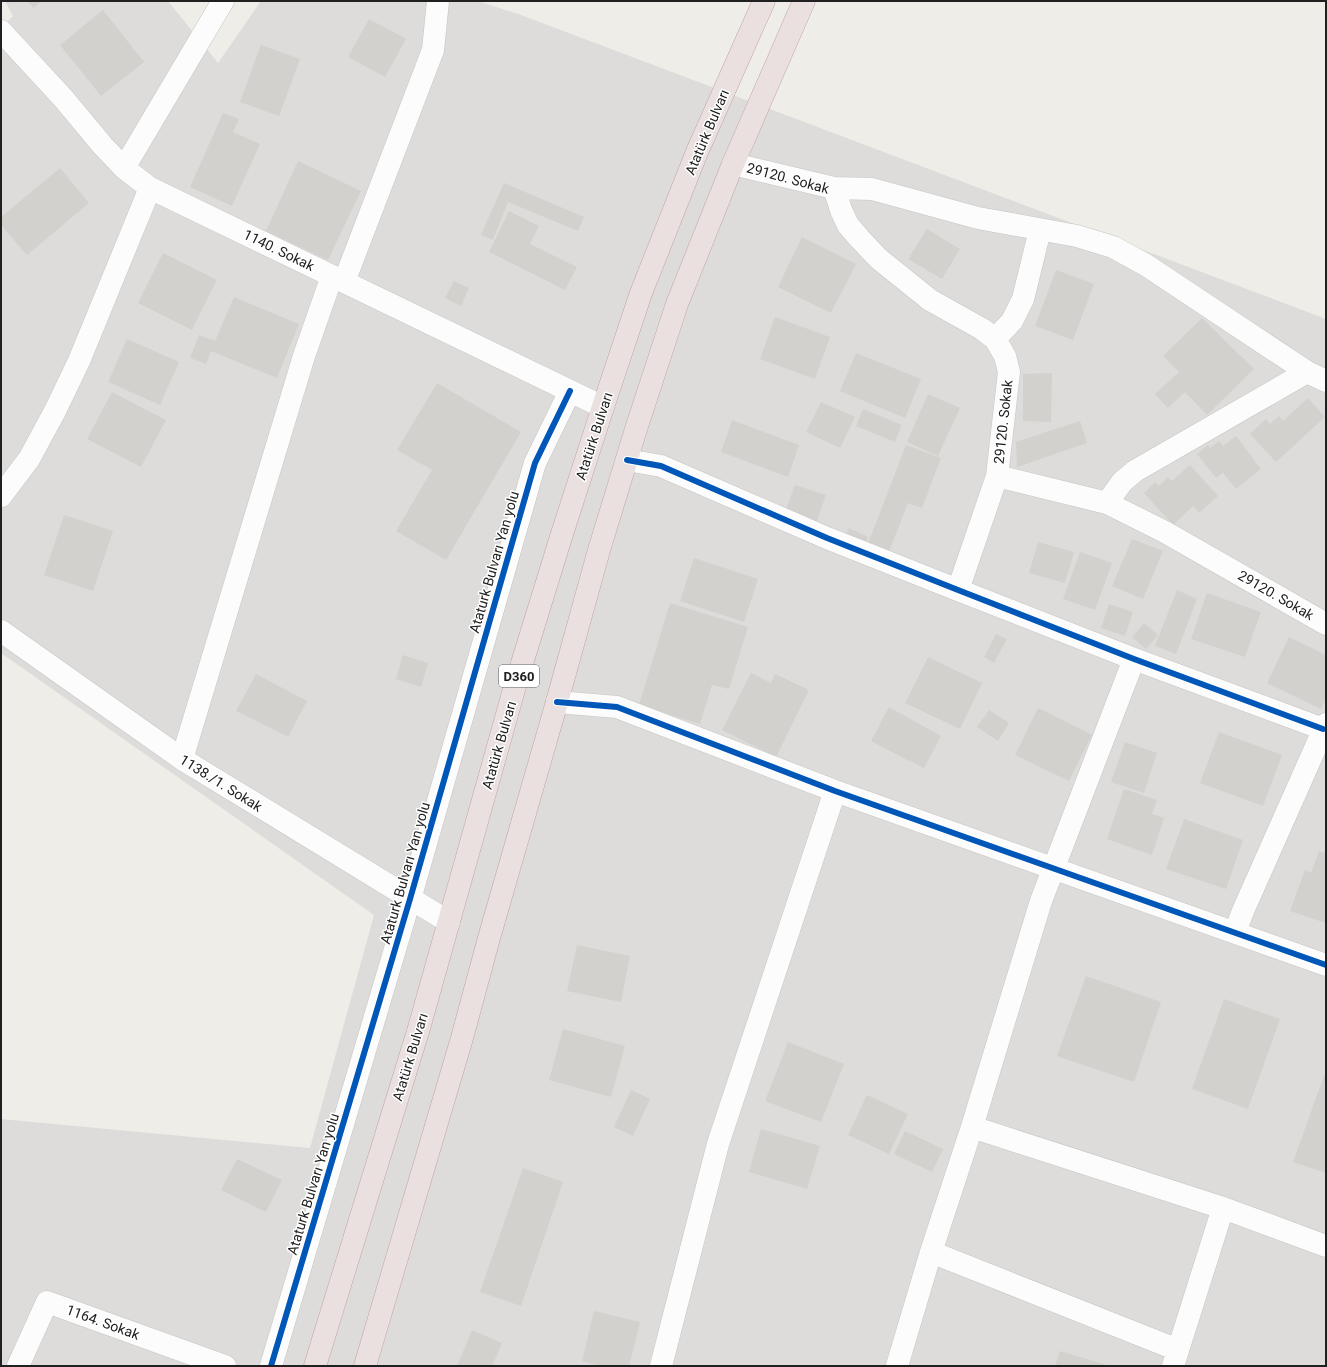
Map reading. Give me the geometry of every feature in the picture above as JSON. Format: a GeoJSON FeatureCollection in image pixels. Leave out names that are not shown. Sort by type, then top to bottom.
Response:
{"type":"FeatureCollection","features":[{"type":"Feature","properties":{"kind":"highway","name":"Atatürk Bulvarı"},"geometry":{"type":"LineString","coordinates":[[315,1366],[419,1028],[515,686],[603,407],[641,293],[697,152],[764,1]]}},
{"type":"Feature","properties":{"kind":"highway"},"geometry":{"type":"LineString","coordinates":[[365,1366],[460,1045],[599,550],[677,304],[733,164],[804,1]]}},
{"type":"Feature","properties":{"kind":"street"},"geometry":{"type":"LineString","coordinates":[[124,168],[223,1]]}},
{"type":"Feature","properties":{"kind":"street"},"geometry":{"type":"LineString","coordinates":[[182,759],[304,356],[338,279],[433,50],[438,1]]}},
{"type":"Feature","properties":{"kind":"street","name":"1140. Sokak"},"geometry":{"type":"LineString","coordinates":[[1,31],[63,98],[103,146],[124,168],[150,188],[603,407]]}},
{"type":"Feature","properties":{"kind":"street","name":"29120. Sokak"},"geometry":{"type":"LineString","coordinates":[[733,164],[834,188],[841,210],[848,225],[879,258],[930,300],[982,329],[995,339],[1005,356],[1008,372],[997,476],[1107,503],[1165,532],[1326,624]]}},
{"type":"Feature","properties":{"kind":"street"},"geometry":{"type":"LineString","coordinates":[[1,496],[29,459],[79,361],[150,188]]}},
{"type":"Feature","properties":{"kind":"street"},"geometry":{"type":"LineString","coordinates":[[834,188],[872,189],[978,218],[1077,236],[1113,247],[1146,265],[1307,372],[1326,381]]}},
{"type":"Feature","properties":{"kind":"street"},"geometry":{"type":"LineString","coordinates":[[995,339],[1012,321],[1023,299],[1040,230]]}},
{"type":"Feature","properties":{"kind":"street"},"geometry":{"type":"LineString","coordinates":[[1107,503],[1122,482],[1135,471],[1307,372]]}},
{"type":"Feature","properties":{"kind":"street","name":"Ataturk Bulvarı Yan yolu"},"geometry":{"type":"LineString","coordinates":[[271,1366],[410,899],[535,463],[570,391]]}},
{"type":"Feature","properties":{"kind":"street"},"geometry":{"type":"LineString","coordinates":[[627,460],[661,466],[827,538],[958,590],[1134,659],[1325,728],[1235,932]]}},
{"type":"Feature","properties":{"kind":"street"},"geometry":{"type":"LineString","coordinates":[[958,590],[997,476]]}},
{"type":"Feature","properties":{"kind":"street","name":"1138./1. Sokak"},"geometry":{"type":"LineString","coordinates":[[1,631],[182,759],[449,922]]}},
{"type":"Feature","properties":{"kind":"street"},"geometry":{"type":"LineString","coordinates":[[897,1366],[931,1252],[972,1127],[1052,868],[1134,659]]}},
{"type":"Feature","properties":{"kind":"street"},"geometry":{"type":"LineString","coordinates":[[557,702],[618,707],[835,791],[1326,965]]}},
{"type":"Feature","properties":{"kind":"street"},"geometry":{"type":"LineString","coordinates":[[662,1366],[718,1144],[835,791]]}},
{"type":"Feature","properties":{"kind":"street"},"geometry":{"type":"LineString","coordinates":[[972,1127],[1223,1208],[1326,1246]]}},
{"type":"Feature","properties":{"kind":"street"},"geometry":{"type":"LineString","coordinates":[[931,1252],[1176,1358],[1223,1208]]}},
{"type":"Feature","properties":{"kind":"street","name":"1164. Sokak"},"geometry":{"type":"LineString","coordinates":[[18,1366],[47,1302],[225,1366]]}},
{"type":"Feature","properties":{"kind":"shaded area"},"geometry":{"type":"Polygon","coordinates":[[[5,1],[168,1],[218,63],[261,1],[478,1],[521,15],[1326,319],[1326,1366],[1,1366],[1,1119],[310,1148],[374,915],[1,653],[1,28],[13,16],[5,1]]]}},
{"type":"Feature","properties":{"kind":"building"},"geometry":{"type":"Polygon","coordinates":[[[27,1],[42,1],[34,8],[27,1]]]}},
{"type":"Feature","properties":{"kind":"building"},"geometry":{"type":"Polygon","coordinates":[[[103,10],[144,62],[101,96],[60,45],[103,10]]]}},
{"type":"Feature","properties":{"kind":"building"},"geometry":{"type":"Polygon","coordinates":[[[369,19],[406,39],[385,77],[348,57],[369,19]]]}},
{"type":"Feature","properties":{"kind":"building"},"geometry":{"type":"Polygon","coordinates":[[[261,45],[300,59],[279,116],[240,102],[261,45]]]}},
{"type":"Feature","properties":{"kind":"building"},"geometry":{"type":"Polygon","coordinates":[[[223,113],[239,119],[233,132],[260,144],[232,206],[190,187],[223,113]]]}},
{"type":"Feature","properties":{"kind":"building"},"geometry":{"type":"Polygon","coordinates":[[[298,161],[361,191],[328,260],[266,231],[298,161]]]}},
{"type":"Feature","properties":{"kind":"building"},"geometry":{"type":"Polygon","coordinates":[[[60,168],[89,203],[27,255],[1,225],[1,217],[60,168]]]}},
{"type":"Feature","properties":{"kind":"building"},"geometry":{"type":"Polygon","coordinates":[[[504,183],[584,217],[578,231],[508,202],[493,240],[481,235],[504,183]]]}},
{"type":"Feature","properties":{"kind":"building"},"geometry":{"type":"Polygon","coordinates":[[[509,211],[539,226],[530,244],[577,267],[565,290],[489,252],[509,211]]]}},
{"type":"Feature","properties":{"kind":"building"},"geometry":{"type":"Polygon","coordinates":[[[927,229],[960,249],[942,279],[908,259],[927,229]]]}},
{"type":"Feature","properties":{"kind":"building"},"geometry":{"type":"Polygon","coordinates":[[[802,237],[856,264],[831,313],[778,287],[802,237]]]}},
{"type":"Feature","properties":{"kind":"building"},"geometry":{"type":"Polygon","coordinates":[[[163,253],[217,280],[192,330],[138,303],[163,253]]]}},
{"type":"Feature","properties":{"kind":"building"},"geometry":{"type":"Polygon","coordinates":[[[1056,270],[1094,284],[1073,340],[1035,326],[1056,270]]]}},
{"type":"Feature","properties":{"kind":"building"},"geometry":{"type":"Polygon","coordinates":[[[454,281],[469,288],[461,306],[445,298],[454,281]]]}},
{"type":"Feature","properties":{"kind":"building"},"geometry":{"type":"Polygon","coordinates":[[[234,297],[299,324],[277,378],[211,351],[206,364],[190,358],[199,335],[215,341],[234,297]]]}},
{"type":"Feature","properties":{"kind":"building"},"geometry":{"type":"Polygon","coordinates":[[[775,317],[830,337],[815,379],[760,359],[775,317]]]}},
{"type":"Feature","properties":{"kind":"building"},"geometry":{"type":"Polygon","coordinates":[[[1202,318],[1254,369],[1207,415],[1185,392],[1168,408],[1155,394],[1179,372],[1163,356],[1202,318]]]}},
{"type":"Feature","properties":{"kind":"building"},"geometry":{"type":"Polygon","coordinates":[[[127,339],[179,362],[160,405],[108,382],[127,339]]]}},
{"type":"Feature","properties":{"kind":"building"},"geometry":{"type":"Polygon","coordinates":[[[856,353],[921,379],[905,418],[840,391],[856,353]]]}},
{"type":"Feature","properties":{"kind":"building"},"geometry":{"type":"Polygon","coordinates":[[[1052,373],[1051,422],[1023,421],[1023,374],[1052,373]]]}},
{"type":"Feature","properties":{"kind":"building"},"geometry":{"type":"Polygon","coordinates":[[[437,383],[521,432],[446,560],[396,531],[432,470],[397,450],[437,383]]]}},
{"type":"Feature","properties":{"kind":"building"},"geometry":{"type":"Polygon","coordinates":[[[112,392],[166,420],[141,467],[87,439],[112,392]]]}},
{"type":"Feature","properties":{"kind":"building"},"geometry":{"type":"Polygon","coordinates":[[[928,394],[960,408],[938,456],[907,442],[928,394]]]}},
{"type":"Feature","properties":{"kind":"building"},"geometry":{"type":"Polygon","coordinates":[[[1308,398],[1325,417],[1276,462],[1250,434],[1266,419],[1270,424],[1279,416],[1283,421],[1308,398]]]}},
{"type":"Feature","properties":{"kind":"building"},"geometry":{"type":"Polygon","coordinates":[[[821,402],[855,417],[840,448],[806,432],[821,402]]]}},
{"type":"Feature","properties":{"kind":"building"},"geometry":{"type":"Polygon","coordinates":[[[863,409],[902,425],[895,442],[856,426],[863,409]]]}},
{"type":"Feature","properties":{"kind":"building"},"geometry":{"type":"Polygon","coordinates":[[[732,420],[799,445],[788,477],[721,452],[732,420]]]}},
{"type":"Feature","properties":{"kind":"building"},"geometry":{"type":"Polygon","coordinates":[[[1080,421],[1087,443],[1017,467],[1016,442],[1080,421]]]}},
{"type":"Feature","properties":{"kind":"building"},"geometry":{"type":"Polygon","coordinates":[[[1236,436],[1261,469],[1236,489],[1223,473],[1216,478],[1197,454],[1208,445],[1210,448],[1219,441],[1223,446],[1236,436]]]}},
{"type":"Feature","properties":{"kind":"building"},"geometry":{"type":"Polygon","coordinates":[[[906,445],[941,458],[922,508],[908,503],[888,554],[867,546],[906,445]]]}},
{"type":"Feature","properties":{"kind":"building"},"geometry":{"type":"Polygon","coordinates":[[[1190,465],[1218,496],[1199,513],[1193,506],[1173,525],[1144,493],[1155,482],[1159,486],[1168,477],[1172,481],[1190,465]]]}},
{"type":"Feature","properties":{"kind":"building"},"geometry":{"type":"Polygon","coordinates":[[[795,485],[826,495],[815,526],[784,515],[795,485]]]}},
{"type":"Feature","properties":{"kind":"building"},"geometry":{"type":"Polygon","coordinates":[[[64,515],[113,531],[93,591],[44,575],[64,515]]]}},
{"type":"Feature","properties":{"kind":"building"},"geometry":{"type":"Polygon","coordinates":[[[849,528],[868,537],[863,549],[843,540],[849,528]]]}},
{"type":"Feature","properties":{"kind":"building"},"geometry":{"type":"Polygon","coordinates":[[[1132,539],[1163,551],[1143,599],[1112,586],[1132,539]]]}},
{"type":"Feature","properties":{"kind":"building"},"geometry":{"type":"Polygon","coordinates":[[[1038,542],[1074,552],[1065,583],[1029,573],[1038,542]]]}},
{"type":"Feature","properties":{"kind":"building"},"geometry":{"type":"Polygon","coordinates":[[[1080,552],[1112,563],[1095,610],[1063,599],[1080,552]]]}},
{"type":"Feature","properties":{"kind":"building"},"geometry":{"type":"Polygon","coordinates":[[[694,558],[758,579],[744,622],[680,601],[694,558]]]}},
{"type":"Feature","properties":{"kind":"building"},"geometry":{"type":"Polygon","coordinates":[[[1177,590],[1197,599],[1176,654],[1155,646],[1177,590]]]}},
{"type":"Feature","properties":{"kind":"building"},"geometry":{"type":"Polygon","coordinates":[[[1207,593],[1261,612],[1245,657],[1191,639],[1207,593]]]}},
{"type":"Feature","properties":{"kind":"building"},"geometry":{"type":"Polygon","coordinates":[[[670,603],[748,627],[729,689],[712,685],[700,724],[639,705],[670,603]]]}},
{"type":"Feature","properties":{"kind":"building"},"geometry":{"type":"Polygon","coordinates":[[[1109,604],[1133,612],[1125,636],[1101,628],[1109,604]]]}},
{"type":"Feature","properties":{"kind":"building"},"geometry":{"type":"Polygon","coordinates":[[[1144,623],[1158,635],[1146,649],[1132,637],[1144,623]]]}},
{"type":"Feature","properties":{"kind":"building"},"geometry":{"type":"Polygon","coordinates":[[[996,634],[1007,639],[994,663],[984,657],[996,634]]]}},
{"type":"Feature","properties":{"kind":"building"},"geometry":{"type":"Polygon","coordinates":[[[1289,637],[1326,655],[1326,699],[1321,709],[1267,683],[1289,637]]]}},
{"type":"Feature","properties":{"kind":"building"},"geometry":{"type":"Polygon","coordinates":[[[403,655],[428,663],[421,687],[396,679],[403,655]]]}},
{"type":"Feature","properties":{"kind":"building"},"geometry":{"type":"Polygon","coordinates":[[[928,657],[982,683],[960,729],[905,703],[928,657]]]}},
{"type":"Feature","properties":{"kind":"building"},"geometry":{"type":"Polygon","coordinates":[[[751,673],[771,683],[775,674],[809,690],[776,757],[722,730],[751,673]]]}},
{"type":"Feature","properties":{"kind":"building"},"geometry":{"type":"Polygon","coordinates":[[[256,674],[307,701],[288,737],[236,711],[256,674]]]}},
{"type":"Feature","properties":{"kind":"building"},"geometry":{"type":"Polygon","coordinates":[[[889,707],[941,736],[924,768],[871,741],[889,707]]]}},
{"type":"Feature","properties":{"kind":"building"},"geometry":{"type":"Polygon","coordinates":[[[1038,708],[1092,735],[1069,781],[1015,755],[1038,708]]]}},
{"type":"Feature","properties":{"kind":"building"},"geometry":{"type":"Polygon","coordinates":[[[989,710],[1009,723],[998,741],[977,727],[989,710]]]}},
{"type":"Feature","properties":{"kind":"building"},"geometry":{"type":"Polygon","coordinates":[[[1219,732],[1282,755],[1263,806],[1200,783],[1219,732]]]}},
{"type":"Feature","properties":{"kind":"building"},"geometry":{"type":"Polygon","coordinates":[[[1125,742],[1157,753],[1144,793],[1111,782],[1125,742]]]}},
{"type":"Feature","properties":{"kind":"building"},"geometry":{"type":"Polygon","coordinates":[[[1124,789],[1157,800],[1152,814],[1164,818],[1152,855],[1107,839],[1124,789]]]}},
{"type":"Feature","properties":{"kind":"building"},"geometry":{"type":"Polygon","coordinates":[[[1184,819],[1243,840],[1226,889],[1166,869],[1184,819]]]}},
{"type":"Feature","properties":{"kind":"building"},"geometry":{"type":"Polygon","coordinates":[[[1319,851],[1326,853],[1326,923],[1290,911],[1305,870],[1311,873],[1319,851]]]}},
{"type":"Feature","properties":{"kind":"building"},"geometry":{"type":"Polygon","coordinates":[[[577,945],[630,956],[621,1002],[567,991],[577,945]]]}},
{"type":"Feature","properties":{"kind":"building"},"geometry":{"type":"Polygon","coordinates":[[[1086,976],[1161,1002],[1134,1082],[1057,1056],[1086,976]]]}},
{"type":"Feature","properties":{"kind":"building"},"geometry":{"type":"Polygon","coordinates":[[[1224,999],[1280,1019],[1248,1109],[1192,1089],[1224,999]]]}},
{"type":"Feature","properties":{"kind":"building"},"geometry":{"type":"Polygon","coordinates":[[[563,1029],[625,1046],[611,1097],[549,1080],[563,1029]]]}},
{"type":"Feature","properties":{"kind":"building"},"geometry":{"type":"Polygon","coordinates":[[[788,1042],[844,1064],[821,1122],[765,1101],[788,1042]]]}},
{"type":"Feature","properties":{"kind":"building"},"geometry":{"type":"Polygon","coordinates":[[[1326,1070],[1326,1173],[1293,1162],[1326,1070]]]}},
{"type":"Feature","properties":{"kind":"building"},"geometry":{"type":"Polygon","coordinates":[[[631,1090],[650,1099],[633,1136],[614,1127],[631,1090]]]}},
{"type":"Feature","properties":{"kind":"building"},"geometry":{"type":"Polygon","coordinates":[[[867,1095],[908,1114],[889,1154],[848,1135],[867,1095]]]}},
{"type":"Feature","properties":{"kind":"building"},"geometry":{"type":"Polygon","coordinates":[[[761,1129],[820,1146],[807,1189],[749,1172],[761,1129]]]}},
{"type":"Feature","properties":{"kind":"building"},"geometry":{"type":"Polygon","coordinates":[[[905,1131],[943,1149],[932,1172],[894,1154],[905,1131]]]}},
{"type":"Feature","properties":{"kind":"building"},"geometry":{"type":"Polygon","coordinates":[[[237,1159],[282,1180],[266,1212],[221,1190],[237,1159]]]}},
{"type":"Feature","properties":{"kind":"building"},"geometry":{"type":"Polygon","coordinates":[[[523,1168],[563,1182],[521,1306],[480,1292],[523,1168]]]}},
{"type":"Feature","properties":{"kind":"building"},"geometry":{"type":"Polygon","coordinates":[[[594,1311],[640,1322],[629,1366],[601,1366],[582,1361],[594,1311]]]}},
{"type":"Feature","properties":{"kind":"building"},"geometry":{"type":"Polygon","coordinates":[[[472,1330],[502,1343],[492,1366],[457,1366],[472,1330]]]}},
{"type":"Feature","properties":{"kind":"building"},"geometry":{"type":"Polygon","coordinates":[[[1060,1351],[1110,1366],[1055,1366],[1060,1351]]]}},
{"type":"Feature","properties":{"kind":"cycle path"},"geometry":{"type":"LineString","coordinates":[[271,1366],[410,899],[535,463],[570,391]]}},
{"type":"Feature","properties":{"kind":"cycle path"},"geometry":{"type":"LineString","coordinates":[[627,460],[661,466],[827,538],[1134,659],[1323,729]]}},
{"type":"Feature","properties":{"kind":"cycle path"},"geometry":{"type":"LineString","coordinates":[[557,702],[617,707],[835,791],[1326,965]]}}]}
